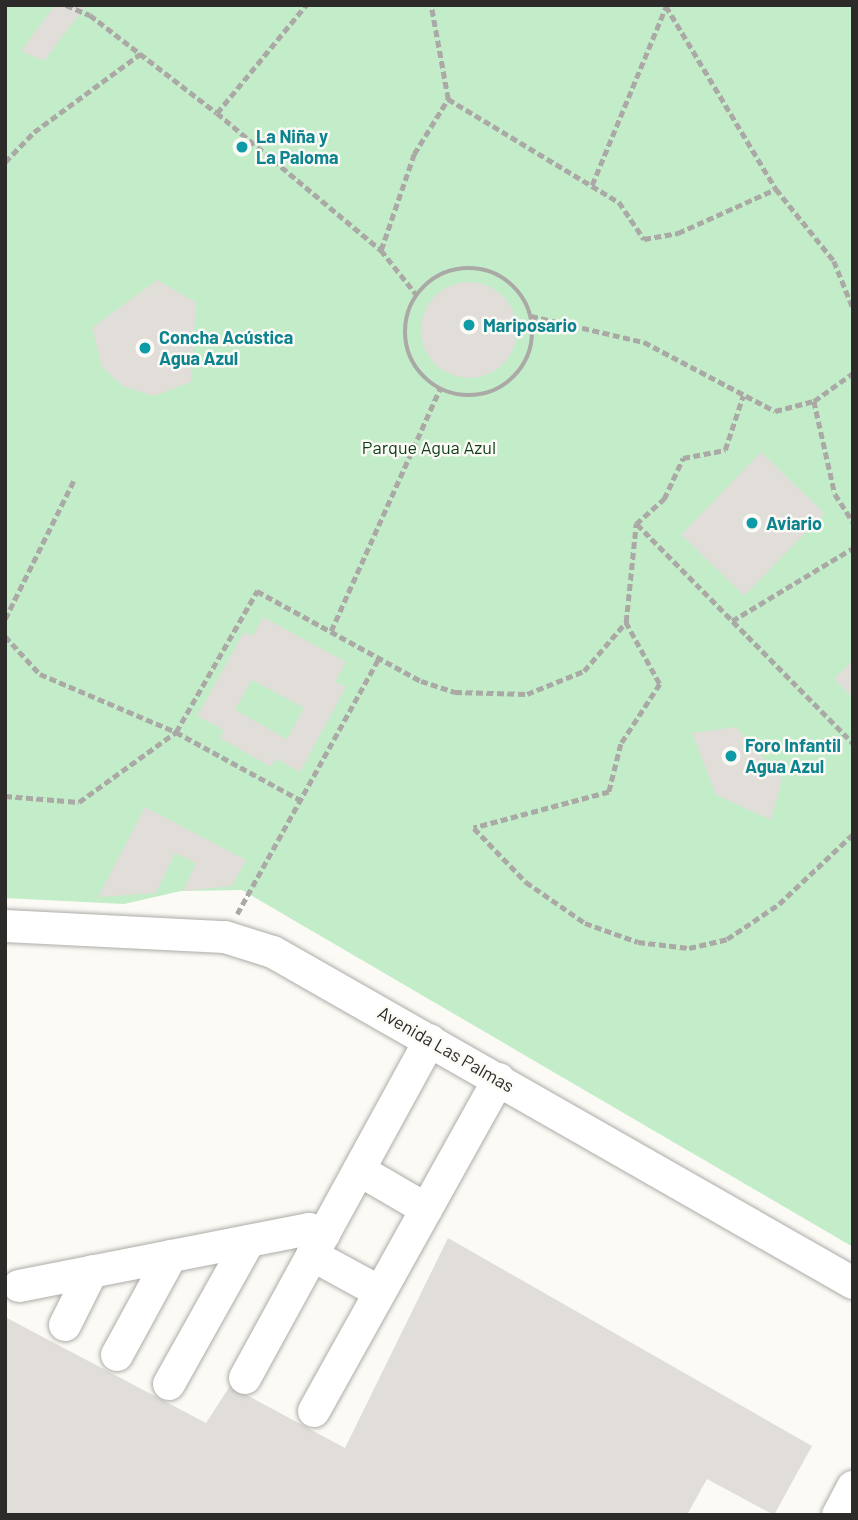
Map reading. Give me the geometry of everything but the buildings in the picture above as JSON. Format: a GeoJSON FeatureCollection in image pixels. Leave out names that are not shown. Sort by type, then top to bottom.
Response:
{"type":"FeatureCollection","features":[{"type":"Feature","properties":{"kind":"street","name":"Avenida Las Palmas"},"geometry":{"type":"LineString","coordinates":[[5,926],[225,937],[273,952],[853,1283]]}},
{"type":"Feature","properties":{"kind":"street"},"geometry":{"type":"LineString","coordinates":[[245,1378],[430,1040]]}},
{"type":"Feature","properties":{"kind":"street"},"geometry":{"type":"LineString","coordinates":[[314,1411],[499,1079]]}},
{"type":"Feature","properties":{"kind":"street"},"geometry":{"type":"LineString","coordinates":[[359,1170],[426,1209]]}},
{"type":"Feature","properties":{"kind":"street"},"geometry":{"type":"LineString","coordinates":[[19,1286],[309,1229],[318,1245],[380,1292]]}},
{"type":"Feature","properties":{"kind":"street"},"geometry":{"type":"LineString","coordinates":[[169,1384],[249,1241]]}},
{"type":"Feature","properties":{"kind":"street"},"geometry":{"type":"LineString","coordinates":[[117,1355],[171,1256]]}},
{"type":"Feature","properties":{"kind":"street"},"geometry":{"type":"LineString","coordinates":[[65,1325],[92,1271]]}},
{"type":"Feature","properties":{"kind":"street"},"geometry":{"type":"LineString","coordinates":[[838,1515],[853,1487]]}},
{"type":"Feature","properties":{"kind":"path"},"geometry":{"type":"LineString","coordinates":[[66,5],[139,54],[217,113],[381,250],[416,294]]}},
{"type":"Feature","properties":{"kind":"path"},"geometry":{"type":"LineString","coordinates":[[217,113],[306,5]]}},
{"type":"Feature","properties":{"kind":"path"},"geometry":{"type":"LineString","coordinates":[[381,250],[414,154],[447,99],[431,5]]}},
{"type":"Feature","properties":{"kind":"path"},"geometry":{"type":"LineString","coordinates":[[592,185],[666,6]]}},
{"type":"Feature","properties":{"kind":"path"},"geometry":{"type":"LineString","coordinates":[[666,6],[776,189],[809,238],[834,261],[853,307]]}},
{"type":"Feature","properties":{"kind":"path"},"geometry":{"type":"LineString","coordinates":[[5,162],[34,132],[139,54]]}},
{"type":"Feature","properties":{"kind":"path"},"geometry":{"type":"LineString","coordinates":[[447,99],[619,202],[644,239],[678,233],[776,189]]}},
{"type":"Feature","properties":{"kind":"path"},"geometry":{"type":"LineString","coordinates":[[470,267],[509,282],[531,316],[528,357],[501,387],[460,395],[440,389],[410,358],[407,314],[416,294],[450,270],[470,267]]}},
{"type":"Feature","properties":{"kind":"path"},"geometry":{"type":"LineString","coordinates":[[531,316],[644,342],[775,411],[814,401],[853,373]]}},
{"type":"Feature","properties":{"kind":"path"},"geometry":{"type":"LineString","coordinates":[[331,631],[440,389]]}},
{"type":"Feature","properties":{"kind":"path"},"geometry":{"type":"LineString","coordinates":[[743,396],[725,450],[683,458],[664,499],[636,524],[626,622],[660,684],[621,744],[608,792],[474,828],[526,882],[585,923],[638,942],[689,948],[727,939],[779,904],[853,834]]}},
{"type":"Feature","properties":{"kind":"path"},"geometry":{"type":"LineString","coordinates":[[814,401],[835,494],[853,522]]}},
{"type":"Feature","properties":{"kind":"path"},"geometry":{"type":"LineString","coordinates":[[5,619],[75,478]]}},
{"type":"Feature","properties":{"kind":"path"},"geometry":{"type":"LineString","coordinates":[[636,524],[853,743]]}},
{"type":"Feature","properties":{"kind":"path"},"geometry":{"type":"LineString","coordinates":[[732,621],[853,548]]}},
{"type":"Feature","properties":{"kind":"path"},"geometry":{"type":"LineString","coordinates":[[5,796],[79,802],[176,732],[257,591],[379,658],[455,692],[527,694],[584,671],[626,622]]}},
{"type":"Feature","properties":{"kind":"path"},"geometry":{"type":"LineString","coordinates":[[5,636],[40,674],[176,732],[300,800]]}},
{"type":"Feature","properties":{"kind":"path"},"geometry":{"type":"LineString","coordinates":[[225,937],[379,658]]}},
{"type":"Feature","properties":{"kind":"green space","name":"Parque Agua Azul"},"geometry":{"type":"Polygon","coordinates":[[[5,5],[853,5],[853,1247],[242,890],[181,891],[124,904],[5,898],[5,5]]]}},
{"type":"Feature","properties":{"kind":"place","name":"La Niña y La Paloma"},"geometry":{"type":"Point","coordinates":[242,147]}},
{"type":"Feature","properties":{"kind":"place","name":"Mariposario"},"geometry":{"type":"Point","coordinates":[469,325]}},
{"type":"Feature","properties":{"kind":"place","name":"Concha Acústica Agua Azul"},"geometry":{"type":"Point","coordinates":[145,348]}},
{"type":"Feature","properties":{"kind":"place","name":"Aviario"},"geometry":{"type":"Point","coordinates":[752,523]}},
{"type":"Feature","properties":{"kind":"place","name":"Foro Infantil Agua Azul"},"geometry":{"type":"Point","coordinates":[731,756]}}]}
